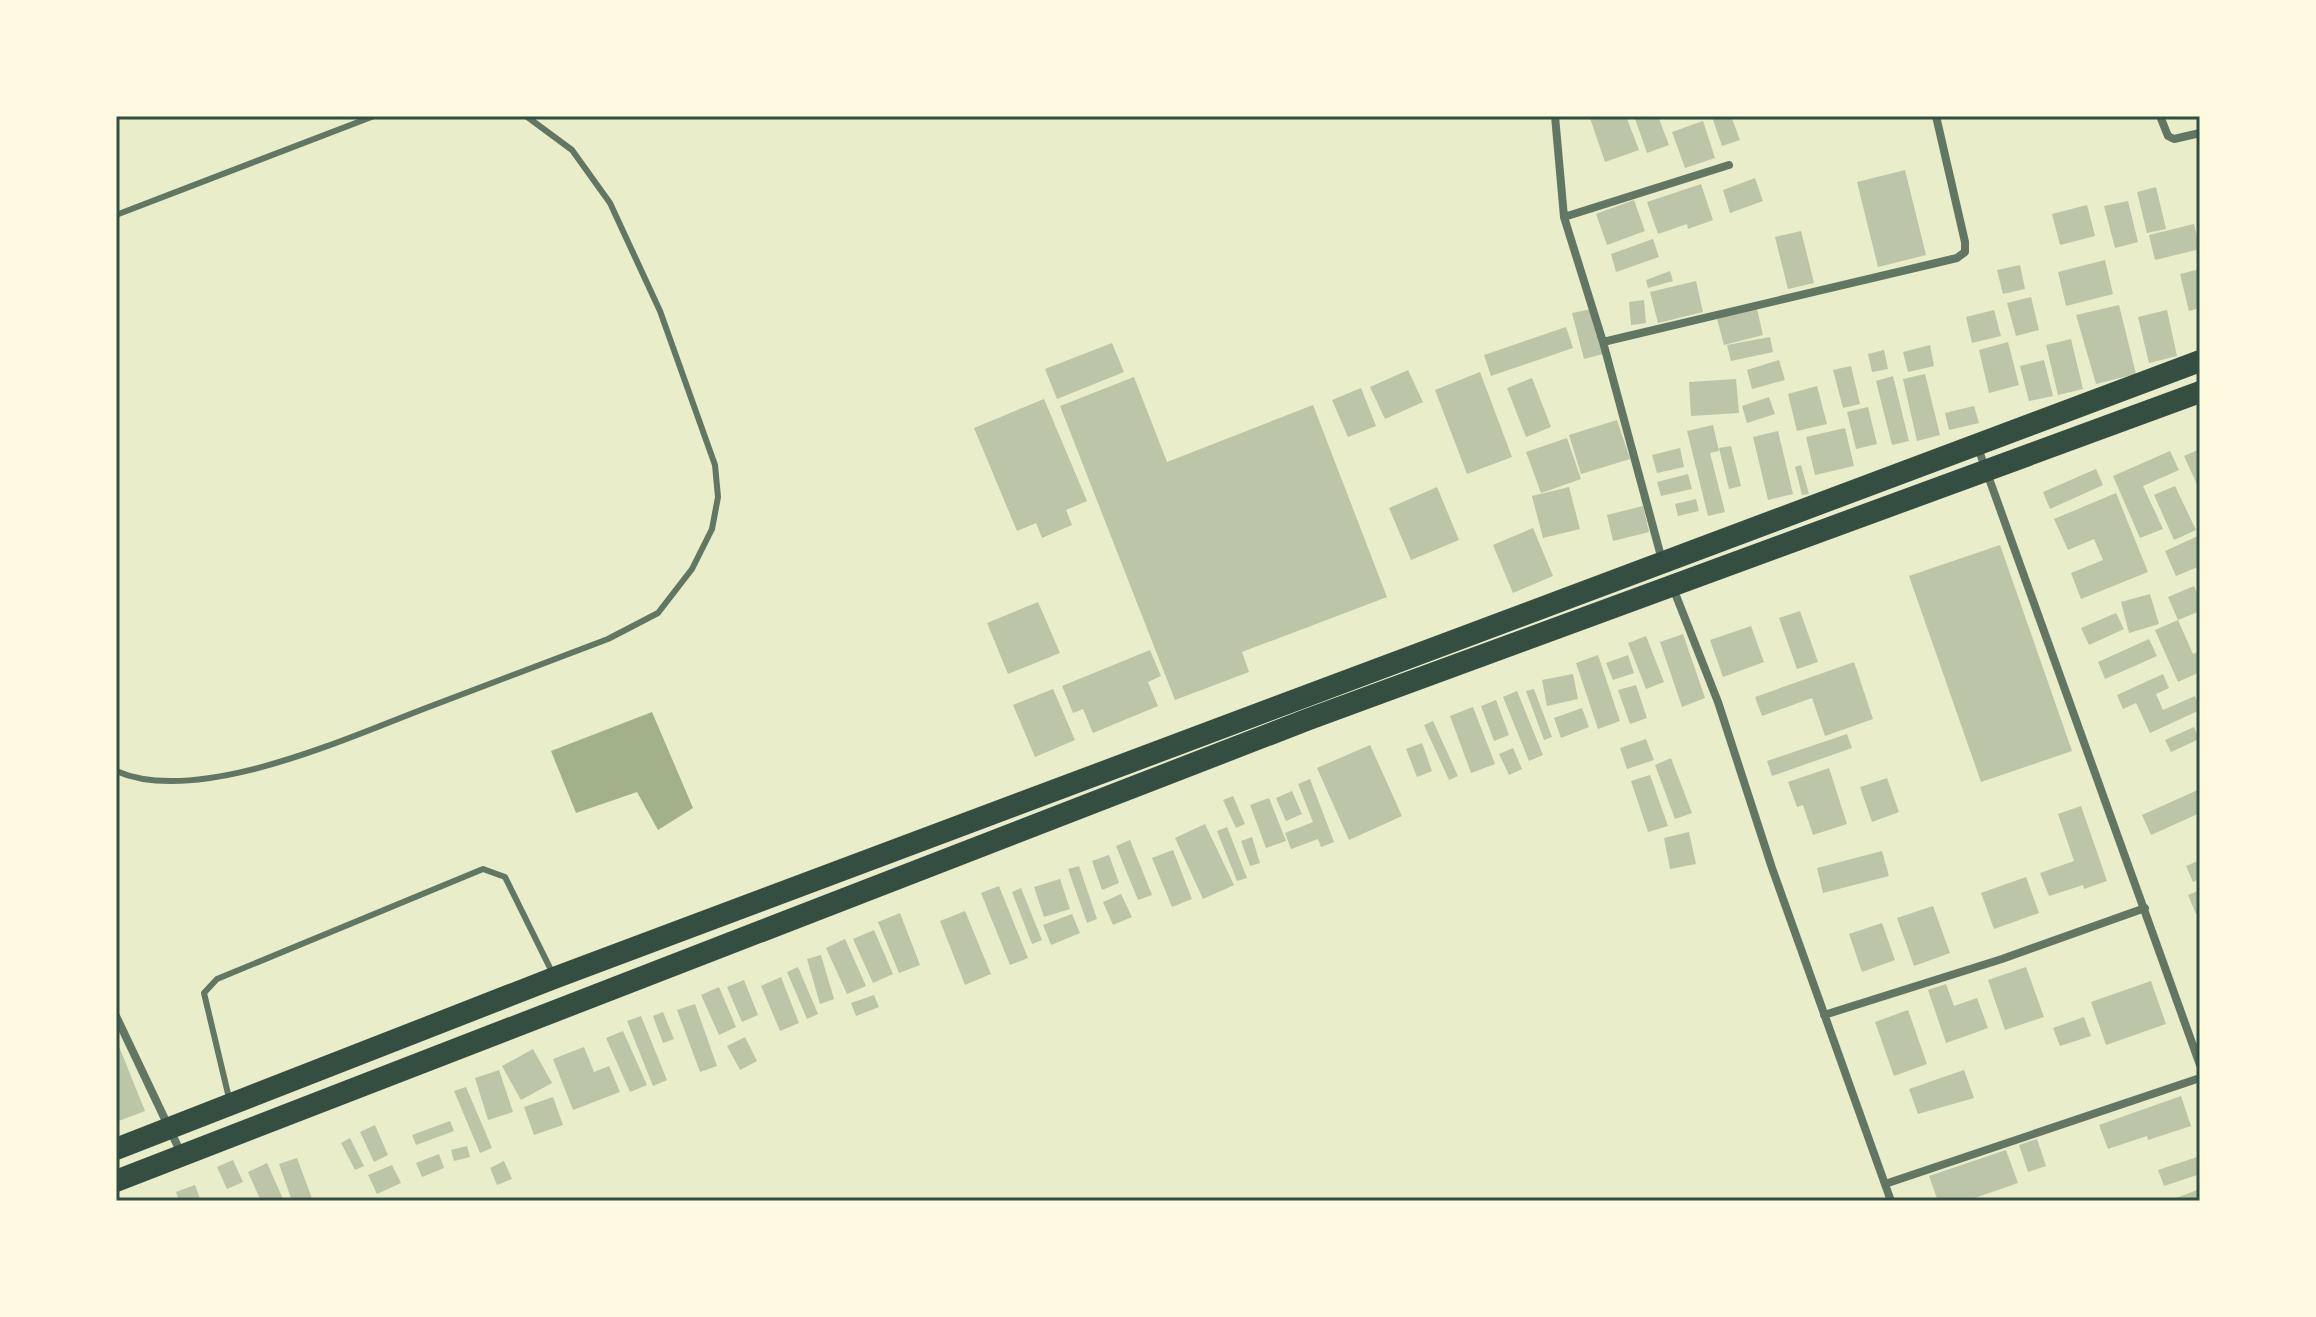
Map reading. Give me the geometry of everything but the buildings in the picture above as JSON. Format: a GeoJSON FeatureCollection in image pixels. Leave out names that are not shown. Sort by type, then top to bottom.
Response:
{"type":"FeatureCollection","features":[{"type":"Feature","properties":{"kind":"highway"},"geometry":{"type":"LineString","coordinates":[[116,1149],[170,1129],[236,1120],[1304,709],[1663,562],[2200,361]]}},
{"type":"Feature","properties":{"kind":"highway"},"geometry":{"type":"LineString","coordinates":[[116,1181],[183,1157],[236,1120],[1304,709],[1672,586],[2200,392]]}},
{"type":"Feature","properties":{"kind":"street"},"geometry":{"type":"LineString","coordinates":[[1555,116],[1564,217],[1603,342],[1663,562],[1708,674],[1891,1201]]}},
{"type":"Feature","properties":{"kind":"street"},"geometry":{"type":"LineString","coordinates":[[1603,342],[1957,258],[1965,252],[1965,242],[1936,116]]}},
{"type":"Feature","properties":{"kind":"street"},"geometry":{"type":"LineString","coordinates":[[2160,116],[2168,136],[2174,139],[2200,133]]}},
{"type":"Feature","properties":{"kind":"street"},"geometry":{"type":"LineString","coordinates":[[1564,217],[1729,165]]}},
{"type":"Feature","properties":{"kind":"street"},"geometry":{"type":"LineString","coordinates":[[1977,444],[2200,1065]]}},
{"type":"Feature","properties":{"kind":"street"},"geometry":{"type":"LineString","coordinates":[[1824,1015],[2002,959],[2145,908]]}},
{"type":"Feature","properties":{"kind":"street"},"geometry":{"type":"LineString","coordinates":[[116,1016],[183,1157]]}},
{"type":"Feature","properties":{"kind":"street"},"geometry":{"type":"LineString","coordinates":[[1885,1184],[2200,1078]]}},
{"type":"Feature","properties":{"kind":"lane"},"geometry":{"type":"LineString","coordinates":[[116,215],[374,116]]}},
{"type":"Feature","properties":{"kind":"lane"},"geometry":{"type":"LineString","coordinates":[[116,771],[148,780],[177,781],[281,763],[608,639],[658,613],[692,569],[712,529],[718,497],[715,465],[660,311],[610,203],[572,150],[526,116]]}},
{"type":"Feature","properties":{"kind":"lane"},"geometry":{"type":"LineString","coordinates":[[236,1120],[204,993],[217,979],[483,869],[505,877],[560,993]]}},
{"type":"Feature","properties":{"kind":"shaded area"},"geometry":{"type":"Polygon","coordinates":[[[652,712],[693,808],[658,830],[637,792],[576,813],[551,751],[652,712]]]}}]}
